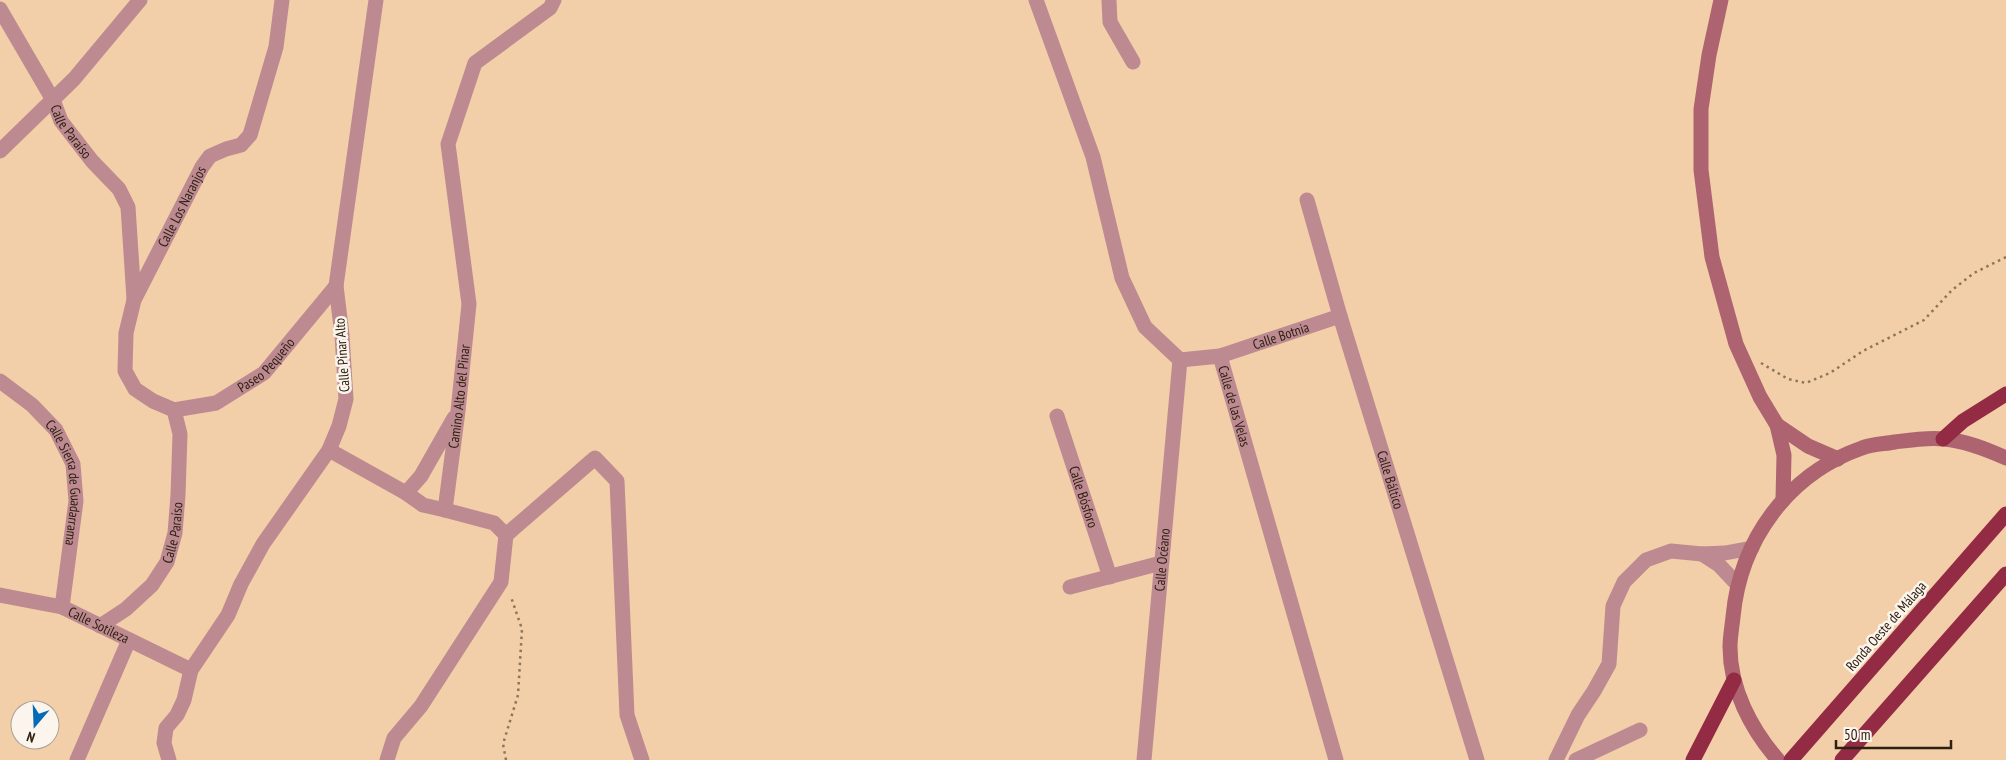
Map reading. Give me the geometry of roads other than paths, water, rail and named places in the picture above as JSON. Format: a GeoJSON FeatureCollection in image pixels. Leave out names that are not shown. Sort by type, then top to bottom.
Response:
{"type":"FeatureCollection","features":[{"type":"Feature","properties":{"kind":"highway"},"geometry":{"type":"LineString","coordinates":[[1943,439],[1963,421],[2006,394]]}},
{"type":"Feature","properties":{"kind":"highway","name":"Ronda Oeste de Málaga"},"geometry":{"type":"LineString","coordinates":[[1792,760],[2006,514]]}},
{"type":"Feature","properties":{"kind":"highway"},"geometry":{"type":"LineString","coordinates":[[1842,760],[2006,574]]}},
{"type":"Feature","properties":{"kind":"highway"},"geometry":{"type":"LineString","coordinates":[[1693,760],[1734,680]]}},
{"type":"Feature","properties":{"kind":"main road"},"geometry":{"type":"LineString","coordinates":[[1721,0],[1709,54],[1701,109],[1701,170],[1712,257],[1736,344],[1760,397],[1777,425],[1784,455],[1783,500]]}},
{"type":"Feature","properties":{"kind":"main road"},"geometry":{"type":"LineString","coordinates":[[1777,425],[1808,446],[1838,459]]}},
{"type":"Feature","properties":{"kind":"main road"},"geometry":{"type":"LineString","coordinates":[[1778,760],[1765,745],[1748,718],[1734,680],[1730,648],[1738,585],[1752,548],[1765,522],[1783,500],[1806,479],[1838,459],[1863,447],[1904,441],[1943,439],[1978,446],[2006,458]]}},
{"type":"Feature","properties":{"kind":"street"},"geometry":{"type":"LineString","coordinates":[[0,151],[74,79],[140,0]]}},
{"type":"Feature","properties":{"kind":"street","name":"Calle Los Naranjos"},"geometry":{"type":"LineString","coordinates":[[174,410],[153,401],[135,389],[125,371],[126,332],[134,300],[202,167],[210,156],[241,145],[250,135],[276,47],[282,0]]}},
{"type":"Feature","properties":{"kind":"street","name":"Calle Pinar Alto"},"geometry":{"type":"LineString","coordinates":[[191,670],[228,615],[242,584],[264,544],[329,450],[339,426],[346,399],[342,335],[336,286],[376,0]]}},
{"type":"Feature","properties":{"kind":"street","name":"Camino Alto del Pinar"},"geometry":{"type":"LineString","coordinates":[[446,510],[469,304],[448,144],[475,63],[550,8],[554,0]]}},
{"type":"Feature","properties":{"kind":"street"},"geometry":{"type":"LineString","coordinates":[[1036,0],[1093,158],[1122,278],[1145,327],[1180,360]]}},
{"type":"Feature","properties":{"kind":"street"},"geometry":{"type":"LineString","coordinates":[[1109,0],[1110,22],[1133,62]]}},
{"type":"Feature","properties":{"kind":"street","name":"Calle Paraíso"},"geometry":{"type":"LineString","coordinates":[[0,9],[52,100],[61,122],[92,161],[120,189],[128,207],[134,300]]}},
{"type":"Feature","properties":{"kind":"street","name":"Calle Báltico"},"geometry":{"type":"LineString","coordinates":[[1307,200],[1340,316],[1477,760]]}},
{"type":"Feature","properties":{"kind":"street","name":"Paseo Pequeño"},"geometry":{"type":"LineString","coordinates":[[174,410],[216,403],[264,373],[336,286]]}},
{"type":"Feature","properties":{"kind":"street","name":"Calle Botnia"},"geometry":{"type":"LineString","coordinates":[[1220,356],[1340,316]]}},
{"type":"Feature","properties":{"kind":"street","name":"Calle de las Velas"},"geometry":{"type":"LineString","coordinates":[[1180,360],[1220,356],[1336,760]]}},
{"type":"Feature","properties":{"kind":"street","name":"Calle Océano"},"geometry":{"type":"LineString","coordinates":[[1144,760],[1180,360]]}},
{"type":"Feature","properties":{"kind":"street","name":"Calle Sierra de Guadarrama"},"geometry":{"type":"LineString","coordinates":[[0,381],[32,405],[56,430],[73,464],[76,501],[62,607]]}},
{"type":"Feature","properties":{"kind":"street","name":"Calle Paraíso"},"geometry":{"type":"LineString","coordinates":[[100,626],[126,609],[152,585],[167,562],[175,533],[178,495],[180,434],[174,410]]}},
{"type":"Feature","properties":{"kind":"street"},"geometry":{"type":"LineString","coordinates":[[406,493],[420,476],[458,411]]}},
{"type":"Feature","properties":{"kind":"street","name":"Calle Bósforo"},"geometry":{"type":"LineString","coordinates":[[1057,416],[1110,577]]}},
{"type":"Feature","properties":{"kind":"street"},"geometry":{"type":"LineString","coordinates":[[329,450],[424,505],[494,523],[506,535]]}},
{"type":"Feature","properties":{"kind":"street"},"geometry":{"type":"LineString","coordinates":[[387,760],[394,738],[421,706],[501,582],[506,535],[595,458],[616,481],[627,716],[642,760]]}},
{"type":"Feature","properties":{"kind":"street"},"geometry":{"type":"LineString","coordinates":[[1556,760],[1578,715],[1609,664],[1613,606],[1624,582],[1646,560],[1671,551],[1702,554],[1725,553],[1752,548]]}},
{"type":"Feature","properties":{"kind":"street"},"geometry":{"type":"LineString","coordinates":[[1702,554],[1719,565],[1738,585]]}},
{"type":"Feature","properties":{"kind":"street"},"geometry":{"type":"LineString","coordinates":[[1070,587],[1161,563]]}},
{"type":"Feature","properties":{"kind":"street","name":"Calle Sotileza"},"geometry":{"type":"LineString","coordinates":[[0,595],[62,607],[191,670]]}},
{"type":"Feature","properties":{"kind":"street"},"geometry":{"type":"LineString","coordinates":[[77,760],[129,640]]}},
{"type":"Feature","properties":{"kind":"street"},"geometry":{"type":"LineString","coordinates":[[169,760],[164,743],[166,728],[177,715],[184,700],[191,670]]}},
{"type":"Feature","properties":{"kind":"street"},"geometry":{"type":"LineString","coordinates":[[1576,760],[1640,730]]}}]}
